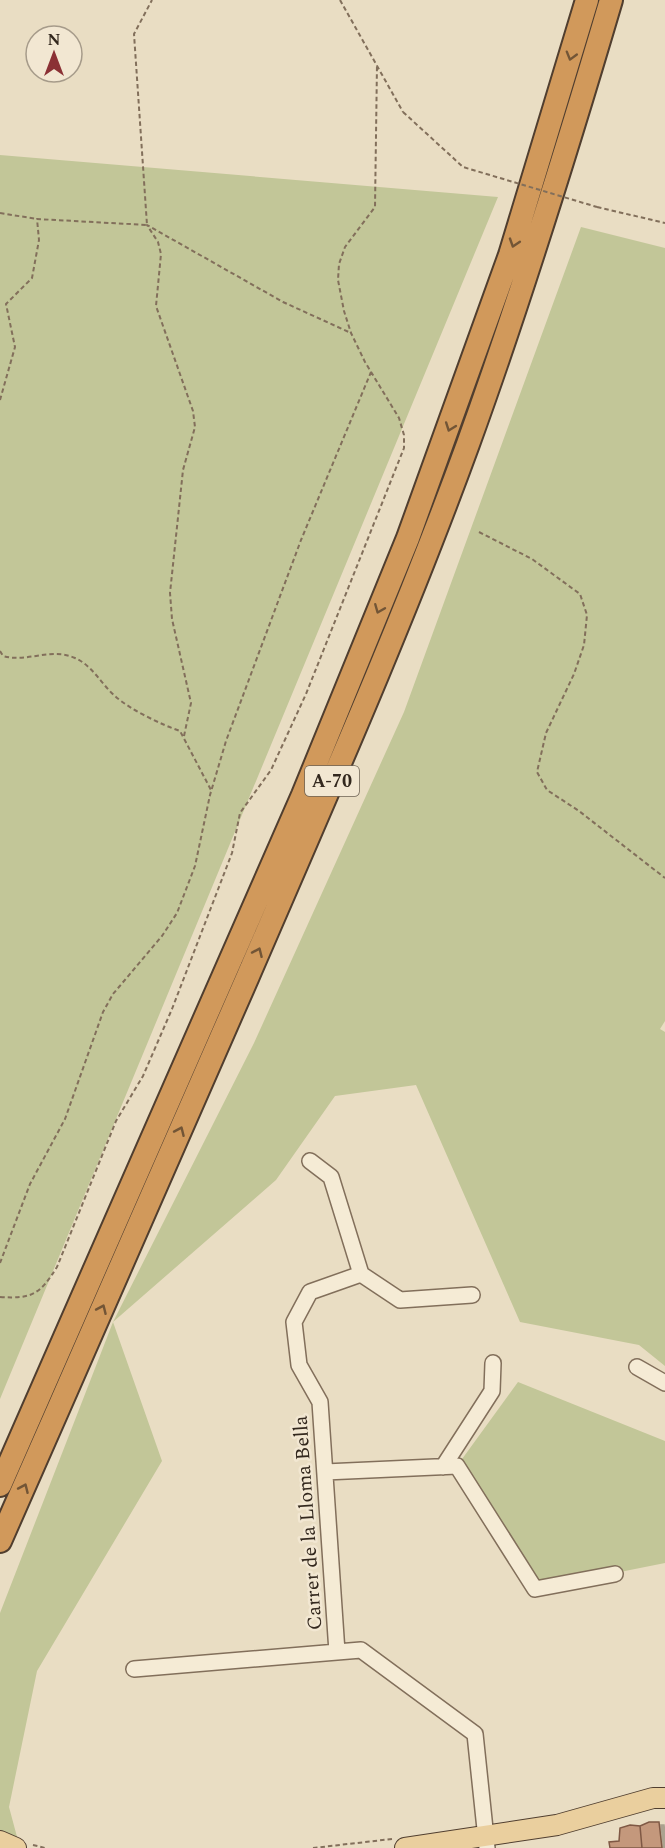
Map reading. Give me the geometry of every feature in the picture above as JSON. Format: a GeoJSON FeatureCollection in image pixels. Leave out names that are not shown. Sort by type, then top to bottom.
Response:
{"type":"FeatureCollection","features":[{"type":"Feature","properties":{"kind":"highway","name":"A-70"},"geometry":{"type":"LineString","coordinates":[[0,1485],[298,805],[408,538],[510,255],[587,0]]}},
{"type":"Feature","properties":{"kind":"highway","name":"A-70"},"geometry":{"type":"LineString","coordinates":[[0,1541],[301,854],[411,592],[468,444],[513,314],[574,128],[611,0]]}},
{"type":"Feature","properties":{"kind":"main road"},"geometry":{"type":"LineString","coordinates":[[405,1848],[487,1843],[557,1826],[653,1798],[665,1798]]}},
{"type":"Feature","properties":{"kind":"main road"},"geometry":{"type":"LineString","coordinates":[[0,1841],[15,1848]]}},
{"type":"Feature","properties":{"kind":"street"},"geometry":{"type":"LineString","coordinates":[[310,1161],[331,1177],[361,1274],[400,1300],[472,1295]]}},
{"type":"Feature","properties":{"kind":"street","name":"Carrer de la Lloma Bella"},"geometry":{"type":"LineString","coordinates":[[361,1274],[310,1292],[294,1322],[298,1365],[320,1402],[337,1652],[361,1650],[475,1734],[487,1843]]}},
{"type":"Feature","properties":{"kind":"street"},"geometry":{"type":"LineString","coordinates":[[443,1467],[492,1390],[493,1363]]}},
{"type":"Feature","properties":{"kind":"street"},"geometry":{"type":"LineString","coordinates":[[637,1367],[665,1383]]}},
{"type":"Feature","properties":{"kind":"street"},"geometry":{"type":"LineString","coordinates":[[325,1472],[457,1466],[535,1589],[615,1574]]}},
{"type":"Feature","properties":{"kind":"street"},"geometry":{"type":"LineString","coordinates":[[134,1670],[337,1652]]}},
{"type":"Feature","properties":{"kind":"path"},"geometry":{"type":"LineString","coordinates":[[152,0],[134,34],[147,225],[158,242],[161,254],[156,306],[193,411],[195,427],[183,470],[170,593],[172,619],[191,703],[184,736]]}},
{"type":"Feature","properties":{"kind":"path"},"geometry":{"type":"LineString","coordinates":[[340,0],[403,112],[463,167],[597,207],[665,223]]}},
{"type":"Feature","properties":{"kind":"path"},"geometry":{"type":"LineString","coordinates":[[0,1297],[22,1298],[36,1293],[45,1285],[57,1267],[108,1141],[143,1076],[172,1009],[232,853],[240,813],[271,770],[310,683],[404,448],[404,435],[399,418],[351,333],[338,280],[339,264],[345,247],[375,207],[377,64]]}},
{"type":"Feature","properties":{"kind":"path"},"geometry":{"type":"LineString","coordinates":[[0,213],[37,219],[147,225],[284,302],[351,333]]}},
{"type":"Feature","properties":{"kind":"path"},"geometry":{"type":"LineString","coordinates":[[0,400],[15,346],[6,304],[32,278],[39,240],[37,219]]}},
{"type":"Feature","properties":{"kind":"path"},"geometry":{"type":"LineString","coordinates":[[207,811],[226,741],[301,540],[371,372]]}},
{"type":"Feature","properties":{"kind":"path"},"geometry":{"type":"LineString","coordinates":[[478,532],[532,559],[580,594],[587,615],[584,645],[574,674],[546,733],[537,772],[548,790],[579,811],[665,878]]}},
{"type":"Feature","properties":{"kind":"path"},"geometry":{"type":"LineString","coordinates":[[0,651],[3,656],[12,659],[44,653],[76,658],[93,671],[115,696],[163,724],[180,731],[211,789],[195,866],[177,913],[162,936],[113,994],[103,1012],[65,1119],[30,1184],[0,1263]]}},
{"type":"Feature","properties":{"kind":"green space"},"geometry":{"type":"Polygon","coordinates":[[[0,155],[498,197],[0,1399],[0,155]]]}},
{"type":"Feature","properties":{"kind":"green space"},"geometry":{"type":"Polygon","coordinates":[[[581,227],[665,248],[665,1021],[660,1029],[665,1032],[665,1366],[639,1345],[520,1322],[416,1085],[335,1096],[276,1180],[113,1322],[254,1043],[404,712],[581,227]]]}},
{"type":"Feature","properties":{"kind":"green space"},"geometry":{"type":"Polygon","coordinates":[[[113,1322],[162,1461],[37,1671],[9,1807],[20,1848],[0,1848],[0,1613],[113,1322]]]}},
{"type":"Feature","properties":{"kind":"green space"},"geometry":{"type":"Polygon","coordinates":[[[518,1382],[665,1441],[665,1563],[535,1589],[457,1466],[518,1382]]]}},
{"type":"Feature","properties":{"kind":"building"},"geometry":{"type":"Polygon","coordinates":[[[649,1822],[659,1822],[662,1848],[642,1848],[640,1826],[649,1822]]]}},
{"type":"Feature","properties":{"kind":"building"},"geometry":{"type":"Polygon","coordinates":[[[630,1825],[640,1826],[642,1848],[610,1848],[609,1842],[619,1841],[620,1828],[630,1825]]]}}]}
